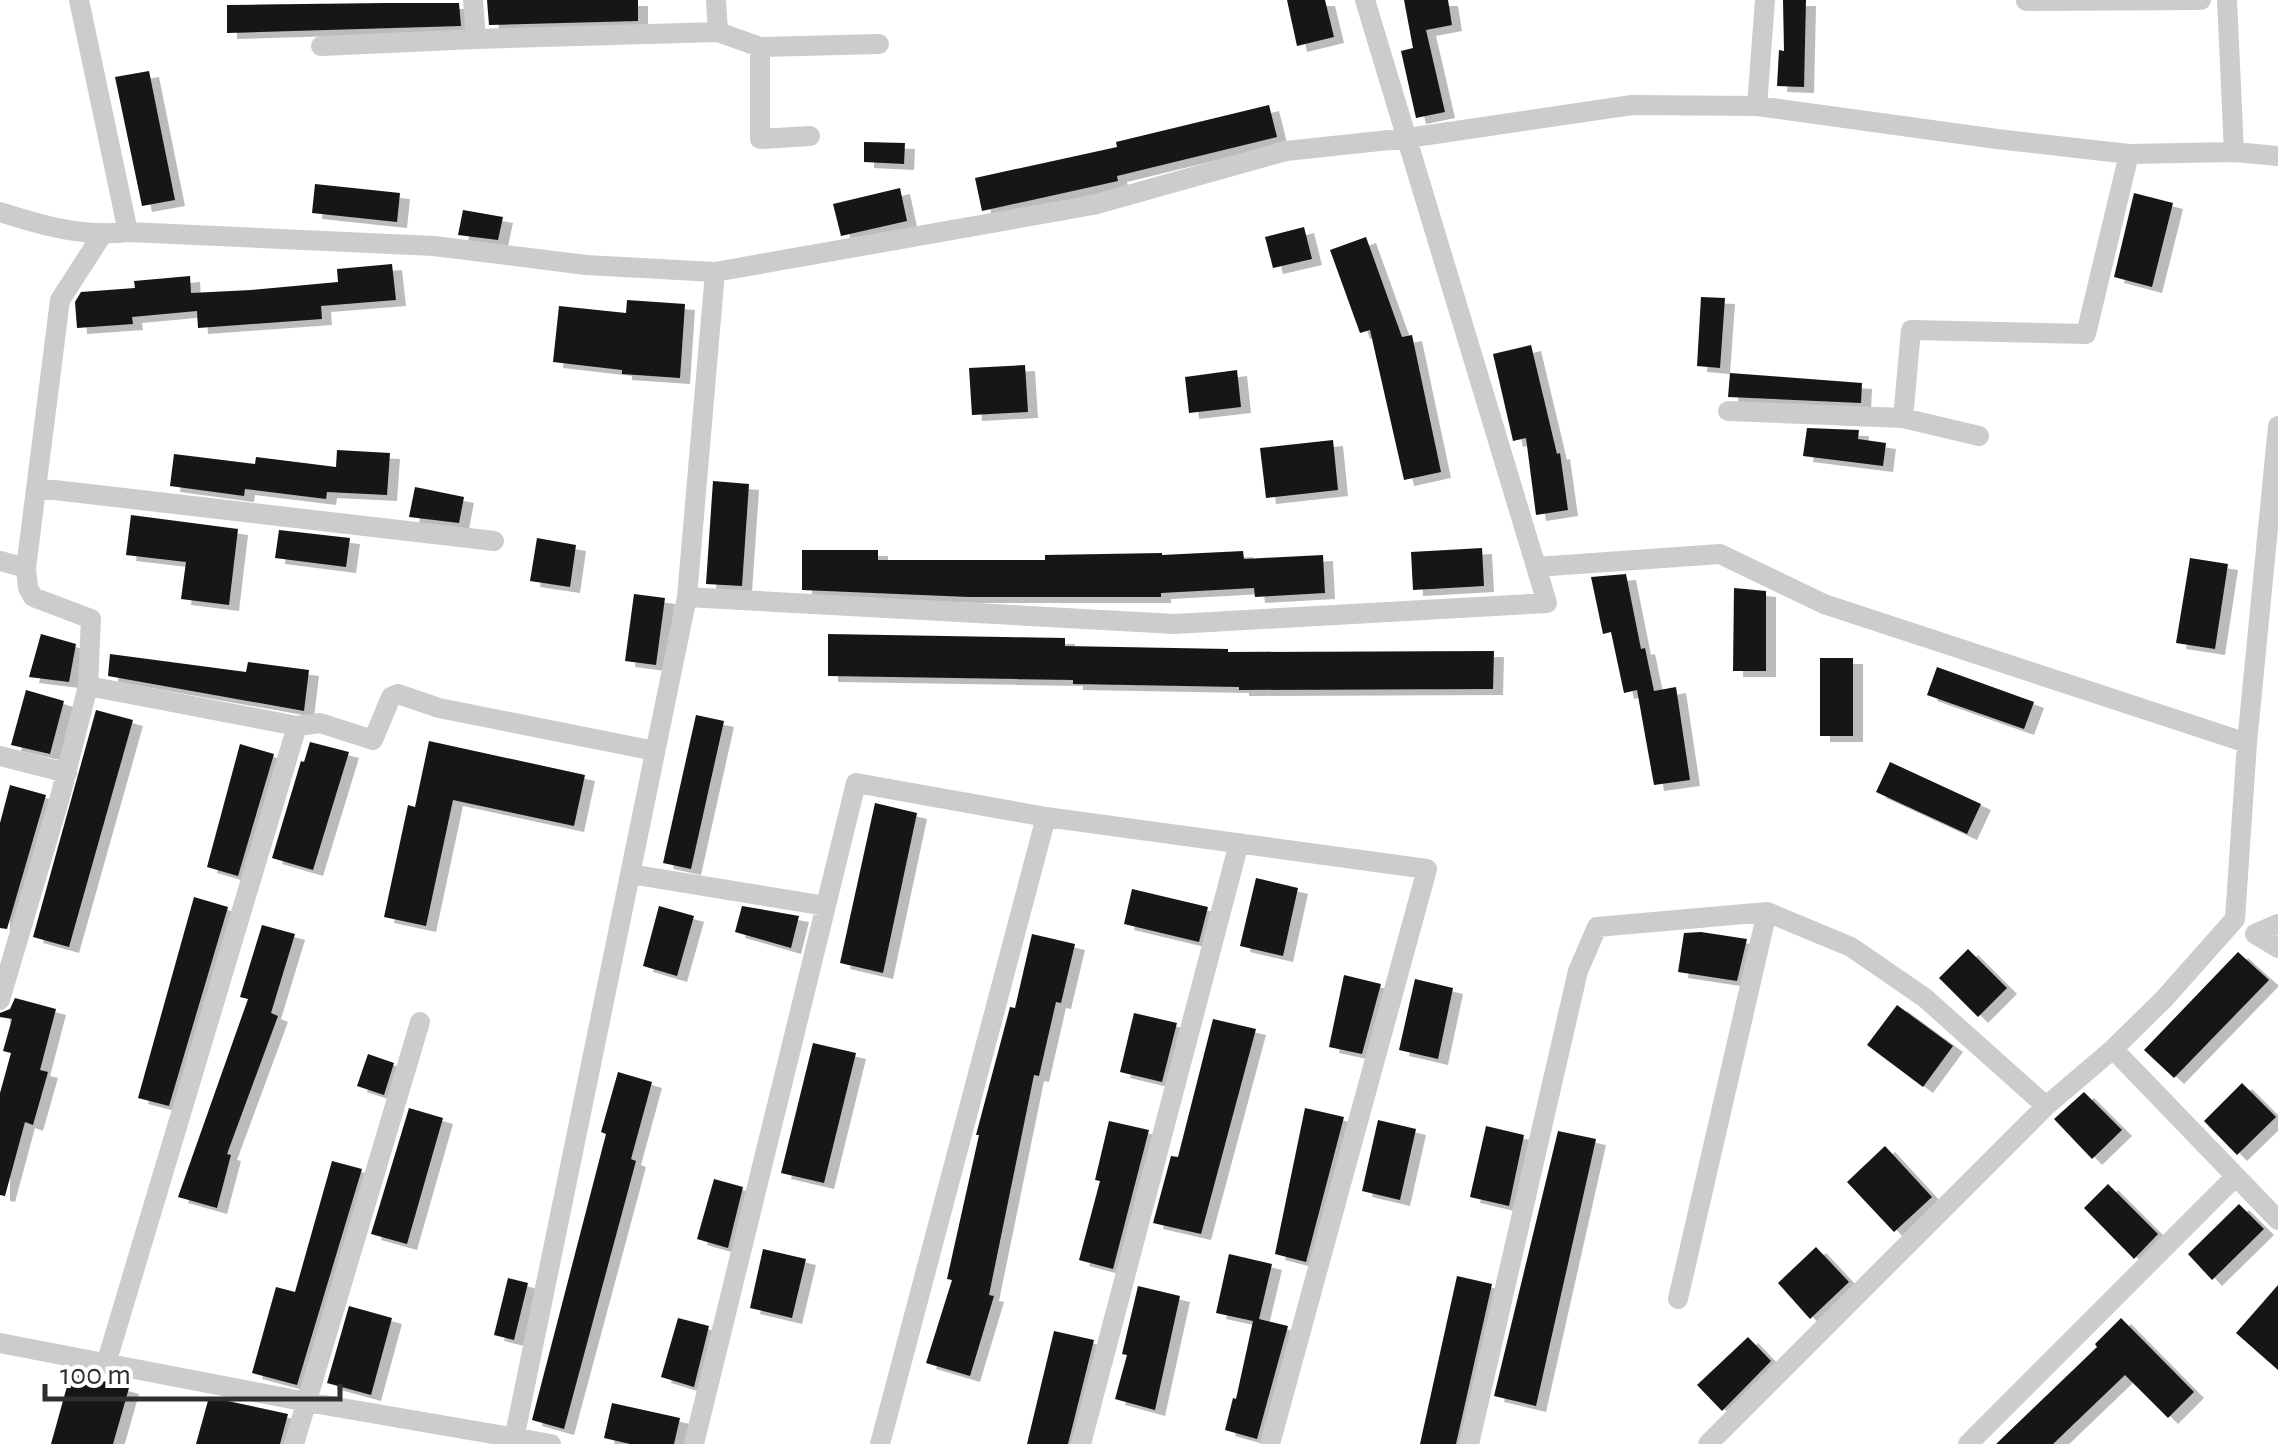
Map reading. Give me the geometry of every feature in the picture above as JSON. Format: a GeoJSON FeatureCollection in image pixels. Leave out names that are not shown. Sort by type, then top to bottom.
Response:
{"type":"FeatureCollection","features":[{"type":"Feature","properties":{"kind":"street"},"geometry":{"type":"LineString","coordinates":[[79,0],[128,232]]}},
{"type":"Feature","properties":{"kind":"street"},"geometry":{"type":"LineString","coordinates":[[473,0],[476,39]]}},
{"type":"Feature","properties":{"kind":"street"},"geometry":{"type":"LineString","coordinates":[[716,0],[718,32]]}},
{"type":"Feature","properties":{"kind":"street"},"geometry":{"type":"LineString","coordinates":[[687,597],[1176,624],[1547,602],[1366,0]]}},
{"type":"Feature","properties":{"kind":"street"},"geometry":{"type":"LineString","coordinates":[[1757,106],[1765,0]]}},
{"type":"Feature","properties":{"kind":"street"},"geometry":{"type":"LineString","coordinates":[[2026,1],[2201,0]]}},
{"type":"Feature","properties":{"kind":"street"},"geometry":{"type":"LineString","coordinates":[[2227,0],[2234,152]]}},
{"type":"Feature","properties":{"kind":"street"},"geometry":{"type":"LineString","coordinates":[[321,46],[718,32],[760,48],[880,44]]}},
{"type":"Feature","properties":{"kind":"street"},"geometry":{"type":"LineString","coordinates":[[760,48],[760,139],[810,136]]}},
{"type":"Feature","properties":{"kind":"street"},"geometry":{"type":"LineString","coordinates":[[0,212],[65,232],[434,246],[586,265],[716,272],[1093,205],[1286,152],[1632,105],[1757,106],[2129,154],[2234,152],[2278,156]]}},
{"type":"Feature","properties":{"kind":"street"},"geometry":{"type":"LineString","coordinates":[[1903,418],[1911,330],[2086,334],[2129,154]]}},
{"type":"Feature","properties":{"kind":"street"},"geometry":{"type":"LineString","coordinates":[[0,1000],[88,686],[91,618],[33,597],[26,568],[60,300],[102,234]]}},
{"type":"Feature","properties":{"kind":"street"},"geometry":{"type":"LineString","coordinates":[[514,1440],[687,597],[716,272]]}},
{"type":"Feature","properties":{"kind":"street"},"geometry":{"type":"LineString","coordinates":[[1728,411],[1903,418],[1978,436]]}},
{"type":"Feature","properties":{"kind":"street"},"geometry":{"type":"LineString","coordinates":[[1708,1444],[2046,1106],[2164,999],[2235,919],[2247,743],[2278,426]]}},
{"type":"Feature","properties":{"kind":"street"},"geometry":{"type":"LineString","coordinates":[[37,488],[494,541]]}},
{"type":"Feature","properties":{"kind":"street"},"geometry":{"type":"LineString","coordinates":[[1536,566],[1720,554],[1824,604],[2247,743]]}},
{"type":"Feature","properties":{"kind":"street"},"geometry":{"type":"LineString","coordinates":[[0,562],[26,568]]}},
{"type":"Feature","properties":{"kind":"street"},"geometry":{"type":"LineString","coordinates":[[88,686],[297,726],[320,723],[373,740],[391,696],[398,694],[440,708],[655,751]]}},
{"type":"Feature","properties":{"kind":"street"},"geometry":{"type":"LineString","coordinates":[[106,1364],[297,726]]}},
{"type":"Feature","properties":{"kind":"street"},"geometry":{"type":"LineString","coordinates":[[0,756],[67,772]]}},
{"type":"Feature","properties":{"kind":"street"},"geometry":{"type":"LineString","coordinates":[[694,1444],[856,783],[1046,817],[1427,870],[1270,1444]]}},
{"type":"Feature","properties":{"kind":"street"},"geometry":{"type":"LineString","coordinates":[[880,1444],[1046,817]]}},
{"type":"Feature","properties":{"kind":"street"},"geometry":{"type":"LineString","coordinates":[[1081,1444],[1240,842]]}},
{"type":"Feature","properties":{"kind":"street"},"geometry":{"type":"LineString","coordinates":[[630,874],[826,906]]}},
{"type":"Feature","properties":{"kind":"street"},"geometry":{"type":"LineString","coordinates":[[1678,1299],[1767,912]]}},
{"type":"Feature","properties":{"kind":"street"},"geometry":{"type":"LineString","coordinates":[[1469,1444],[1578,971],[1598,927],[1767,912],[1851,947],[1896,977],[2046,1106]]}},
{"type":"Feature","properties":{"kind":"street"},"geometry":{"type":"LineString","coordinates":[[2235,919],[2278,948]]}},
{"type":"Feature","properties":{"kind":"street"},"geometry":{"type":"LineString","coordinates":[[2255,934],[2278,924]]}},
{"type":"Feature","properties":{"kind":"street"},"geometry":{"type":"LineString","coordinates":[[294,1444],[420,1022]]}},
{"type":"Feature","properties":{"kind":"street"},"geometry":{"type":"LineString","coordinates":[[2113,1049],[2278,1220]]}},
{"type":"Feature","properties":{"kind":"street"},"geometry":{"type":"LineString","coordinates":[[1968,1444],[2236,1177]]}},
{"type":"Feature","properties":{"kind":"street"},"geometry":{"type":"LineString","coordinates":[[0,1343],[550,1444]]}},
{"type":"Feature","properties":{"kind":"building"},"geometry":{"type":"Polygon","coordinates":[[[487,0],[638,0],[638,21],[489,25],[487,0]]]}},
{"type":"Feature","properties":{"kind":"building"},"geometry":{"type":"Polygon","coordinates":[[[1287,0],[1325,0],[1334,37],[1297,46],[1287,0]]]}},
{"type":"Feature","properties":{"kind":"building"},"geometry":{"type":"Polygon","coordinates":[[[1404,0],[1448,0],[1452,25],[1426,30],[1445,112],[1416,118],[1401,51],[1413,48],[1404,0]]]}},
{"type":"Feature","properties":{"kind":"building"},"geometry":{"type":"Polygon","coordinates":[[[1783,0],[1806,0],[1804,87],[1777,86],[1779,50],[1784,51],[1783,0]]]}},
{"type":"Feature","properties":{"kind":"building"},"geometry":{"type":"Polygon","coordinates":[[[459,3],[461,26],[227,33],[227,5],[459,3]]]}},
{"type":"Feature","properties":{"kind":"building"},"geometry":{"type":"Polygon","coordinates":[[[149,71],[175,200],[142,206],[115,77],[149,71]]]}},
{"type":"Feature","properties":{"kind":"building"},"geometry":{"type":"Polygon","coordinates":[[[1269,105],[1277,137],[1117,176],[1118,181],[982,211],[975,178],[1117,147],[1116,142],[1269,105]]]}},
{"type":"Feature","properties":{"kind":"building"},"geometry":{"type":"Polygon","coordinates":[[[864,142],[905,143],[904,164],[864,162],[864,142]]]}},
{"type":"Feature","properties":{"kind":"building"},"geometry":{"type":"Polygon","coordinates":[[[315,184],[400,193],[397,222],[312,213],[315,184]]]}},
{"type":"Feature","properties":{"kind":"building"},"geometry":{"type":"Polygon","coordinates":[[[900,188],[907,221],[841,236],[833,204],[900,188]]]}},
{"type":"Feature","properties":{"kind":"building"},"geometry":{"type":"Polygon","coordinates":[[[2134,193],[2173,203],[2152,287],[2114,277],[2134,193]]]}},
{"type":"Feature","properties":{"kind":"building"},"geometry":{"type":"Polygon","coordinates":[[[463,210],[503,217],[498,240],[458,235],[463,210]]]}},
{"type":"Feature","properties":{"kind":"building"},"geometry":{"type":"Polygon","coordinates":[[[1304,227],[1312,259],[1273,268],[1265,237],[1304,227]]]}},
{"type":"Feature","properties":{"kind":"building"},"geometry":{"type":"Polygon","coordinates":[[[1366,237],[1402,337],[1412,335],[1441,472],[1404,480],[1370,330],[1360,333],[1330,250],[1366,237]]]}},
{"type":"Feature","properties":{"kind":"building"},"geometry":{"type":"Polygon","coordinates":[[[392,264],[396,300],[321,306],[322,319],[198,328],[197,311],[132,317],[133,324],[77,328],[75,302],[81,292],[135,288],[134,281],[190,276],[191,293],[251,290],[338,282],[337,269],[392,264]]]}},
{"type":"Feature","properties":{"kind":"building"},"geometry":{"type":"Polygon","coordinates":[[[1701,297],[1725,298],[1720,368],[1697,366],[1701,297]]]}},
{"type":"Feature","properties":{"kind":"building"},"geometry":{"type":"Polygon","coordinates":[[[627,300],[685,304],[680,378],[622,374],[622,370],[553,362],[559,306],[626,313],[627,300]]]}},
{"type":"Feature","properties":{"kind":"building"},"geometry":{"type":"Polygon","coordinates":[[[1531,345],[1557,454],[1560,453],[1568,510],[1536,515],[1526,438],[1513,441],[1493,354],[1531,345]]]}},
{"type":"Feature","properties":{"kind":"building"},"geometry":{"type":"Polygon","coordinates":[[[1025,365],[1028,412],[972,415],[969,368],[1025,365]]]}},
{"type":"Feature","properties":{"kind":"building"},"geometry":{"type":"Polygon","coordinates":[[[1237,370],[1241,407],[1189,413],[1185,377],[1237,370]]]}},
{"type":"Feature","properties":{"kind":"building"},"geometry":{"type":"Polygon","coordinates":[[[1730,373],[1862,383],[1861,403],[1728,397],[1730,373]]]}},
{"type":"Feature","properties":{"kind":"building"},"geometry":{"type":"Polygon","coordinates":[[[1807,428],[1859,430],[1858,439],[1886,443],[1883,466],[1803,456],[1807,428]]]}},
{"type":"Feature","properties":{"kind":"building"},"geometry":{"type":"Polygon","coordinates":[[[1333,440],[1338,490],[1266,498],[1260,448],[1333,440]]]}},
{"type":"Feature","properties":{"kind":"building"},"geometry":{"type":"Polygon","coordinates":[[[337,450],[390,453],[387,495],[327,492],[326,499],[245,489],[244,496],[170,486],[174,454],[255,464],[256,457],[336,467],[337,450]]]}},
{"type":"Feature","properties":{"kind":"building"},"geometry":{"type":"Polygon","coordinates":[[[713,481],[749,484],[742,586],[706,584],[713,481]]]}},
{"type":"Feature","properties":{"kind":"building"},"geometry":{"type":"Polygon","coordinates":[[[415,487],[464,497],[459,523],[409,517],[415,487]]]}},
{"type":"Feature","properties":{"kind":"building"},"geometry":{"type":"Polygon","coordinates":[[[131,515],[238,529],[229,605],[181,599],[186,562],[126,555],[131,515]]]}},
{"type":"Feature","properties":{"kind":"building"},"geometry":{"type":"Polygon","coordinates":[[[279,530],[350,538],[346,567],[275,558],[279,530]]]}},
{"type":"Feature","properties":{"kind":"building"},"geometry":{"type":"Polygon","coordinates":[[[537,538],[576,545],[570,587],[530,581],[537,538]]]}},
{"type":"Feature","properties":{"kind":"building"},"geometry":{"type":"Polygon","coordinates":[[[1482,548],[1484,586],[1413,590],[1411,552],[1482,548]]]}},
{"type":"Feature","properties":{"kind":"building"},"geometry":{"type":"Polygon","coordinates":[[[802,550],[878,550],[878,560],[1045,560],[1045,555],[1243,551],[1244,559],[1323,555],[1325,593],[1255,597],[1254,588],[1161,593],[1161,597],[969,597],[802,590],[802,550]]]}},
{"type":"Feature","properties":{"kind":"building"},"geometry":{"type":"Polygon","coordinates":[[[2190,558],[2228,564],[2215,649],[2176,643],[2190,558]]]}},
{"type":"Feature","properties":{"kind":"building"},"geometry":{"type":"Polygon","coordinates":[[[1626,574],[1654,691],[1676,687],[1690,780],[1654,785],[1637,690],[1624,693],[1611,632],[1603,634],[1591,577],[1626,574]]]}},
{"type":"Feature","properties":{"kind":"building"},"geometry":{"type":"Polygon","coordinates":[[[1734,588],[1766,591],[1766,671],[1733,671],[1734,588]]]}},
{"type":"Feature","properties":{"kind":"building"},"geometry":{"type":"Polygon","coordinates":[[[634,594],[665,598],[656,665],[625,661],[634,594]]]}},
{"type":"Feature","properties":{"kind":"building"},"geometry":{"type":"Polygon","coordinates":[[[41,634],[76,644],[69,682],[29,677],[41,634]]]}},
{"type":"Feature","properties":{"kind":"building"},"geometry":{"type":"Polygon","coordinates":[[[828,634],[1065,638],[1065,646],[1228,652],[1494,651],[1493,689],[1239,690],[1073,684],[1073,680],[828,676],[828,634]]]}},
{"type":"Feature","properties":{"kind":"building"},"geometry":{"type":"Polygon","coordinates":[[[110,654],[246,672],[248,662],[309,670],[304,711],[108,676],[110,654]]]}},
{"type":"Feature","properties":{"kind":"building"},"geometry":{"type":"Polygon","coordinates":[[[1820,658],[1853,658],[1853,736],[1820,736],[1820,658]]]}},
{"type":"Feature","properties":{"kind":"building"},"geometry":{"type":"Polygon","coordinates":[[[1937,667],[2034,702],[2024,729],[1927,695],[1937,667]]]}},
{"type":"Feature","properties":{"kind":"building"},"geometry":{"type":"Polygon","coordinates":[[[26,690],[64,701],[50,754],[11,745],[26,690]]]}},
{"type":"Feature","properties":{"kind":"building"},"geometry":{"type":"Polygon","coordinates":[[[96,710],[133,720],[69,947],[33,937],[96,710]]]}},
{"type":"Feature","properties":{"kind":"building"},"geometry":{"type":"Polygon","coordinates":[[[696,715],[724,721],[691,869],[663,863],[696,715]]]}},
{"type":"Feature","properties":{"kind":"building"},"geometry":{"type":"Polygon","coordinates":[[[429,741],[585,775],[574,826],[453,800],[426,926],[384,917],[408,805],[415,807],[429,741]]]}},
{"type":"Feature","properties":{"kind":"building"},"geometry":{"type":"Polygon","coordinates":[[[310,742],[349,752],[313,870],[272,858],[310,742]]]}},
{"type":"Feature","properties":{"kind":"building"},"geometry":{"type":"Polygon","coordinates":[[[240,744],[274,754],[238,876],[207,867],[240,744]]]}},
{"type":"Feature","properties":{"kind":"building"},"geometry":{"type":"Polygon","coordinates":[[[1890,762],[1981,804],[1967,834],[1876,792],[1890,762]]]}},
{"type":"Feature","properties":{"kind":"building"},"geometry":{"type":"Polygon","coordinates":[[[10,785],[46,795],[7,929],[0,928],[0,823],[10,785]]]}},
{"type":"Feature","properties":{"kind":"building"},"geometry":{"type":"Polygon","coordinates":[[[875,803],[917,813],[883,973],[840,963],[875,803]]]}},
{"type":"Feature","properties":{"kind":"building"},"geometry":{"type":"Polygon","coordinates":[[[1256,878],[1298,888],[1283,956],[1240,946],[1256,878]]]}},
{"type":"Feature","properties":{"kind":"building"},"geometry":{"type":"Polygon","coordinates":[[[1132,889],[1208,907],[1199,942],[1124,924],[1132,889]]]}},
{"type":"Feature","properties":{"kind":"building"},"geometry":{"type":"Polygon","coordinates":[[[194,897],[228,907],[169,1106],[138,1098],[194,897]]]}},
{"type":"Feature","properties":{"kind":"building"},"geometry":{"type":"Polygon","coordinates":[[[659,906],[694,916],[677,976],[643,966],[659,906]]]}},
{"type":"Feature","properties":{"kind":"building"},"geometry":{"type":"Polygon","coordinates":[[[742,906],[799,916],[791,948],[735,932],[742,906]]]}},
{"type":"Feature","properties":{"kind":"building"},"geometry":{"type":"Polygon","coordinates":[[[262,925],[295,934],[271,1013],[278,1016],[227,1154],[231,1155],[217,1208],[178,1197],[248,999],[240,997],[262,925]]]}},
{"type":"Feature","properties":{"kind":"building"},"geometry":{"type":"Polygon","coordinates":[[[1684,933],[1747,939],[1737,981],[1678,972],[1684,933]]]}},
{"type":"Feature","properties":{"kind":"building"},"geometry":{"type":"Polygon","coordinates":[[[1032,934],[1075,944],[1061,1003],[1056,1002],[1039,1076],[1034,1075],[989,1295],[994,1296],[970,1376],[926,1363],[952,1280],[947,1279],[976,1135],[1010,1007],[1015,1008],[1032,934]]]}},
{"type":"Feature","properties":{"kind":"building"},"geometry":{"type":"Polygon","coordinates":[[[1968,949],[2007,988],[1978,1017],[1939,978],[1968,949]]]}},
{"type":"Feature","properties":{"kind":"building"},"geometry":{"type":"Polygon","coordinates":[[[2238,952],[2269,980],[2174,1078],[2144,1050],[2238,952]]]}},
{"type":"Feature","properties":{"kind":"building"},"geometry":{"type":"Polygon","coordinates":[[[1344,975],[1381,984],[1362,1054],[1329,1047],[1344,975]]]}},
{"type":"Feature","properties":{"kind":"building"},"geometry":{"type":"Polygon","coordinates":[[[1415,979],[1453,988],[1438,1059],[1399,1050],[1415,979]]]}},
{"type":"Feature","properties":{"kind":"building"},"geometry":{"type":"Polygon","coordinates":[[[15,998],[56,1009],[40,1070],[48,1072],[33,1125],[25,1122],[5,1196],[0,1195],[0,1093],[11,1053],[3,1051],[12,1019],[0,1017],[0,1013],[10,1009],[15,998]]]}},
{"type":"Feature","properties":{"kind":"building"},"geometry":{"type":"Polygon","coordinates":[[[1897,1005],[1953,1046],[1923,1087],[1867,1045],[1897,1005]]]}},
{"type":"Feature","properties":{"kind":"building"},"geometry":{"type":"Polygon","coordinates":[[[1134,1013],[1177,1023],[1162,1082],[1120,1072],[1134,1013]]]}},
{"type":"Feature","properties":{"kind":"building"},"geometry":{"type":"Polygon","coordinates":[[[1213,1019],[1256,1029],[1201,1234],[1153,1223],[1171,1156],[1178,1157],[1213,1019]]]}},
{"type":"Feature","properties":{"kind":"building"},"geometry":{"type":"Polygon","coordinates":[[[813,1043],[856,1053],[824,1183],[781,1173],[813,1043]]]}},
{"type":"Feature","properties":{"kind":"building"},"geometry":{"type":"Polygon","coordinates":[[[368,1054],[394,1063],[384,1095],[357,1086],[368,1054]]]}},
{"type":"Feature","properties":{"kind":"building"},"geometry":{"type":"Polygon","coordinates":[[[618,1072],[652,1082],[631,1159],[636,1161],[564,1429],[532,1420],[606,1134],[601,1132],[618,1072]]]}},
{"type":"Feature","properties":{"kind":"building"},"geometry":{"type":"Polygon","coordinates":[[[2242,1083],[2276,1117],[2237,1155],[2204,1121],[2242,1083]]]}},
{"type":"Feature","properties":{"kind":"building"},"geometry":{"type":"Polygon","coordinates":[[[2084,1092],[2122,1130],[2092,1159],[2054,1119],[2084,1092]]]}},
{"type":"Feature","properties":{"kind":"building"},"geometry":{"type":"Polygon","coordinates":[[[409,1108],[443,1118],[407,1244],[371,1234],[409,1108]]]}},
{"type":"Feature","properties":{"kind":"building"},"geometry":{"type":"Polygon","coordinates":[[[1305,1108],[1344,1117],[1306,1262],[1275,1254],[1305,1108]]]}},
{"type":"Feature","properties":{"kind":"building"},"geometry":{"type":"Polygon","coordinates":[[[1378,1120],[1416,1129],[1400,1200],[1362,1191],[1378,1120]]]}},
{"type":"Feature","properties":{"kind":"building"},"geometry":{"type":"Polygon","coordinates":[[[1109,1121],[1149,1130],[1113,1269],[1079,1260],[1100,1181],[1095,1180],[1109,1121]]]}},
{"type":"Feature","properties":{"kind":"building"},"geometry":{"type":"Polygon","coordinates":[[[1486,1126],[1524,1135],[1509,1206],[1470,1197],[1486,1126]]]}},
{"type":"Feature","properties":{"kind":"building"},"geometry":{"type":"Polygon","coordinates":[[[1558,1131],[1596,1139],[1536,1406],[1494,1396],[1558,1131]]]}},
{"type":"Feature","properties":{"kind":"building"},"geometry":{"type":"Polygon","coordinates":[[[1885,1146],[1932,1197],[1894,1232],[1847,1182],[1885,1146]]]}},
{"type":"Feature","properties":{"kind":"building"},"geometry":{"type":"Polygon","coordinates":[[[332,1161],[362,1169],[297,1385],[252,1373],[276,1287],[295,1292],[332,1161]]]}},
{"type":"Feature","properties":{"kind":"building"},"geometry":{"type":"Polygon","coordinates":[[[714,1179],[743,1187],[728,1248],[697,1239],[714,1179]]]}},
{"type":"Feature","properties":{"kind":"building"},"geometry":{"type":"Polygon","coordinates":[[[2108,1184],[2158,1234],[2134,1259],[2084,1208],[2108,1184]]]}},
{"type":"Feature","properties":{"kind":"building"},"geometry":{"type":"Polygon","coordinates":[[[2239,1204],[2264,1229],[2212,1280],[2188,1254],[2239,1204]]]}},
{"type":"Feature","properties":{"kind":"building"},"geometry":{"type":"Polygon","coordinates":[[[1816,1247],[1849,1282],[1810,1319],[1778,1283],[1816,1247]]]}},
{"type":"Feature","properties":{"kind":"building"},"geometry":{"type":"Polygon","coordinates":[[[763,1249],[806,1259],[792,1318],[750,1308],[763,1249]]]}},
{"type":"Feature","properties":{"kind":"building"},"geometry":{"type":"Polygon","coordinates":[[[1229,1254],[1272,1264],[1259,1319],[1288,1326],[1257,1439],[1225,1430],[1253,1321],[1216,1313],[1229,1254]]]}},
{"type":"Feature","properties":{"kind":"building"},"geometry":{"type":"Polygon","coordinates":[[[1457,1276],[1492,1284],[1456,1444],[1420,1444],[1457,1276]]]}},
{"type":"Feature","properties":{"kind":"building"},"geometry":{"type":"Polygon","coordinates":[[[508,1278],[528,1283],[514,1340],[494,1335],[508,1278]]]}},
{"type":"Feature","properties":{"kind":"building"},"geometry":{"type":"Polygon","coordinates":[[[2278,1285],[2278,1370],[2236,1333],[2278,1285]]]}},
{"type":"Feature","properties":{"kind":"building"},"geometry":{"type":"Polygon","coordinates":[[[1138,1286],[1180,1296],[1155,1410],[1115,1399],[1138,1286]]]}},
{"type":"Feature","properties":{"kind":"building"},"geometry":{"type":"Polygon","coordinates":[[[349,1306],[392,1318],[371,1395],[327,1383],[349,1306]]]}},
{"type":"Feature","properties":{"kind":"building"},"geometry":{"type":"Polygon","coordinates":[[[678,1318],[709,1326],[694,1387],[661,1377],[678,1318]]]}},
{"type":"Feature","properties":{"kind":"building"},"geometry":{"type":"Polygon","coordinates":[[[2121,1318],[2194,1392],[2168,1418],[2125,1375],[2053,1444],[1996,1444],[2097,1347],[2095,1344],[2121,1318]]]}},
{"type":"Feature","properties":{"kind":"building"},"geometry":{"type":"Polygon","coordinates":[[[1054,1331],[1094,1340],[1068,1444],[1027,1444],[1054,1331]]]}},
{"type":"Feature","properties":{"kind":"building"},"geometry":{"type":"Polygon","coordinates":[[[1748,1337],[1771,1361],[1722,1411],[1697,1385],[1748,1337]]]}},
{"type":"Feature","properties":{"kind":"building"},"geometry":{"type":"Polygon","coordinates":[[[71,1372],[129,1388],[113,1444],[51,1444],[71,1372]]]}},
{"type":"Feature","properties":{"kind":"building"},"geometry":{"type":"Polygon","coordinates":[[[209,1397],[288,1414],[280,1444],[196,1444],[209,1397]]]}},
{"type":"Feature","properties":{"kind":"building"},"geometry":{"type":"Polygon","coordinates":[[[612,1403],[680,1418],[674,1444],[630,1444],[604,1438],[612,1403]]]}}]}
